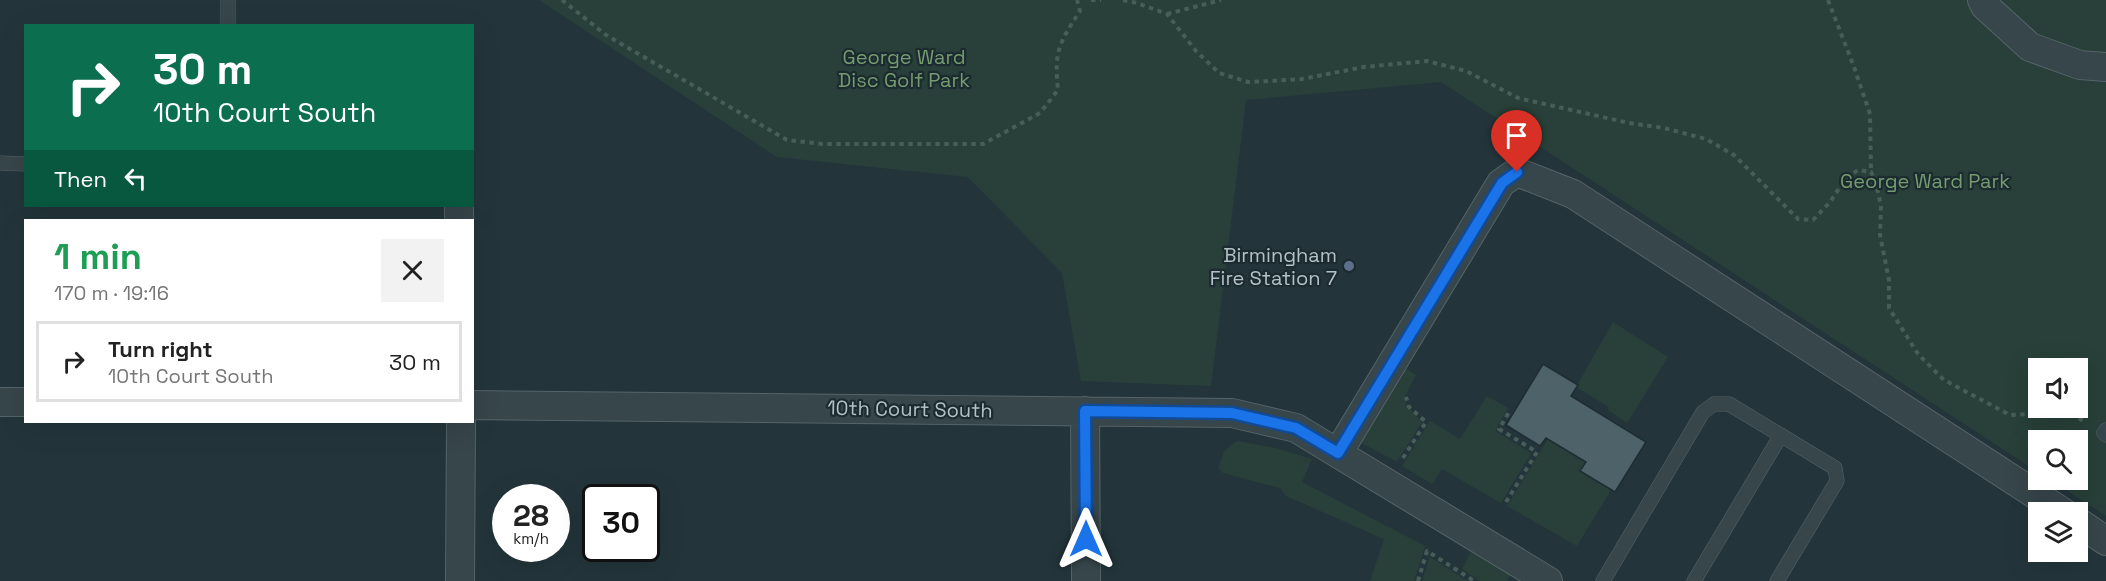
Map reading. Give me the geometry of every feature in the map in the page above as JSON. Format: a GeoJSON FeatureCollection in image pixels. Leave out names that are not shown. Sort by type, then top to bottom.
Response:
{"type":"FeatureCollection","features":[{"type":"Feature","properties":{"kind":"street"},"geometry":{"type":"LineString","coordinates":[[1982,0],[1985,6],[2030,47],[2080,65],[2106,67]]}},
{"type":"Feature","properties":{"kind":"street"},"geometry":{"type":"LineString","coordinates":[[1338,453],[1502,183],[1517,172],[1573,194],[2047,502]]}},
{"type":"Feature","properties":{"kind":"street"},"geometry":{"type":"LineString","coordinates":[[0,402],[24,402]]}},
{"type":"Feature","properties":{"kind":"street","name":"10th Court South"},"geometry":{"type":"LineString","coordinates":[[474,405],[1232,413],[1296,428],[1548,581]]}},
{"type":"Feature","properties":{"kind":"street"},"geometry":{"type":"LineString","coordinates":[[1085,411],[1086,581]]}},
{"type":"Feature","properties":{"kind":"street"},"geometry":{"type":"LineString","coordinates":[[460,581],[461,423]]}},
{"type":"Feature","properties":{"kind":"street"},"geometry":{"type":"LineString","coordinates":[[2088,528],[2106,540]]}},
{"type":"Feature","properties":{"kind":"lane"},"geometry":{"type":"LineString","coordinates":[[228,0],[228,24]]}},
{"type":"Feature","properties":{"kind":"lane"},"geometry":{"type":"LineString","coordinates":[[0,163],[24,164]]}},
{"type":"Feature","properties":{"kind":"lane"},"geometry":{"type":"LineString","coordinates":[[1603,581],[1703,412],[1714,404],[1729,404],[1835,468],[1837,481],[1777,581]]}},
{"type":"Feature","properties":{"kind":"lane"},"geometry":{"type":"LineString","coordinates":[[1694,581],[1780,435]]}},
{"type":"Feature","properties":{"kind":"path"},"geometry":{"type":"LineString","coordinates":[[562,0],[606,35],[787,140],[822,144],[983,144],[1040,113],[1058,90],[1055,64],[1063,38],[1080,11],[1077,0]]}},
{"type":"Feature","properties":{"kind":"path"},"geometry":{"type":"LineString","coordinates":[[1090,0],[1101,0]]}},
{"type":"Feature","properties":{"kind":"path"},"geometry":{"type":"LineString","coordinates":[[1123,0],[1167,14],[1196,51],[1219,73],[1248,82],[1302,79],[1364,67],[1427,61],[1466,71],[1518,98],[1706,139],[1734,155],[1798,219],[1813,220],[1830,202],[1846,178],[1858,170],[1871,172]]}},
{"type":"Feature","properties":{"kind":"path"},"geometry":{"type":"LineString","coordinates":[[1167,14],[1221,0]]}},
{"type":"Feature","properties":{"kind":"path"},"geometry":{"type":"LineString","coordinates":[[1828,0],[1870,114],[1871,172],[1881,206],[1880,235],[1889,280],[1889,308],[1918,354],[1944,380],[2010,415],[2028,414]]}},
{"type":"Feature","properties":{"kind":"path"},"geometry":{"type":"LineString","coordinates":[[1399,464],[1426,422],[1409,407],[1406,398],[1412,387]]}},
{"type":"Feature","properties":{"kind":"path"},"geometry":{"type":"LineString","coordinates":[[1506,502],[1537,452],[1499,429],[1509,412]]}},
{"type":"Feature","properties":{"kind":"path"},"geometry":{"type":"LineString","coordinates":[[2079,418],[2105,433]]}},
{"type":"Feature","properties":{"kind":"path"},"geometry":{"type":"LineString","coordinates":[[1418,581],[1427,551],[1474,581]]}},
{"type":"Feature","properties":{"kind":"green space","name":"George Ward Park"},"geometry":{"type":"Polygon","coordinates":[[[539,0],[2106,0],[2106,516],[2088,502],[2066,490],[2088,490],[2088,430],[2028,430],[2028,465],[1441,82],[1246,100],[1211,386],[1081,381],[1062,273],[968,177],[777,157],[539,0]]]}},
{"type":"Feature","properties":{"kind":"green space"},"geometry":{"type":"Polygon","coordinates":[[[1613,322],[1668,357],[1627,423],[1608,410],[1609,407],[1576,387],[1613,322]]]}},
{"type":"Feature","properties":{"kind":"green space"},"geometry":{"type":"Polygon","coordinates":[[[1400,365],[1416,375],[1404,398],[1406,406],[1422,422],[1397,462],[1358,441],[1400,365]]]}},
{"type":"Feature","properties":{"kind":"green space"},"geometry":{"type":"Polygon","coordinates":[[[1487,396],[1508,408],[1495,431],[1531,453],[1501,503],[1442,469],[1432,484],[1402,466],[1430,421],[1460,439],[1487,396]]]}},
{"type":"Feature","properties":{"kind":"green space"},"geometry":{"type":"Polygon","coordinates":[[[1548,439],[1586,462],[1580,471],[1611,490],[1577,546],[1507,506],[1548,439]]]}},
{"type":"Feature","properties":{"kind":"green space"},"geometry":{"type":"Polygon","coordinates":[[[1237,441],[1276,448],[1312,459],[1302,482],[1425,546],[1414,581],[1370,581],[1384,539],[1286,496],[1280,488],[1223,473],[1218,468],[1224,451],[1237,441]]]}},
{"type":"Feature","properties":{"kind":"green space"},"geometry":{"type":"Polygon","coordinates":[[[1473,548],[1513,571],[1507,581],[1480,581],[1462,569],[1473,548]]]}},
{"type":"Feature","properties":{"kind":"green space"},"geometry":{"type":"Polygon","coordinates":[[[1430,557],[1466,580],[1468,581],[1422,581],[1430,557]]]}},
{"type":"Feature","properties":{"kind":"building"},"geometry":{"type":"Polygon","coordinates":[[[1543,364],[1578,385],[1571,396],[1646,442],[1615,492],[1580,471],[1586,462],[1546,438],[1540,446],[1506,425],[1543,364]]]}},
{"type":"Feature","properties":{"kind":"place","name":"Birmingham Fire Station 7"},"geometry":{"type":"Point","coordinates":[1349,266]}},
{"type":"Feature","properties":{"kind":"route"},"geometry":{"type":"LineString","coordinates":[[1086,539],[1085,411],[1232,413],[1296,428],[1338,453],[1502,183],[1517,172]]}},
{"type":"Feature","properties":{"kind":"park label","name":"George Ward Disc Golf Park"},"geometry":{"type":"Point","coordinates":[904,68]}}]}
